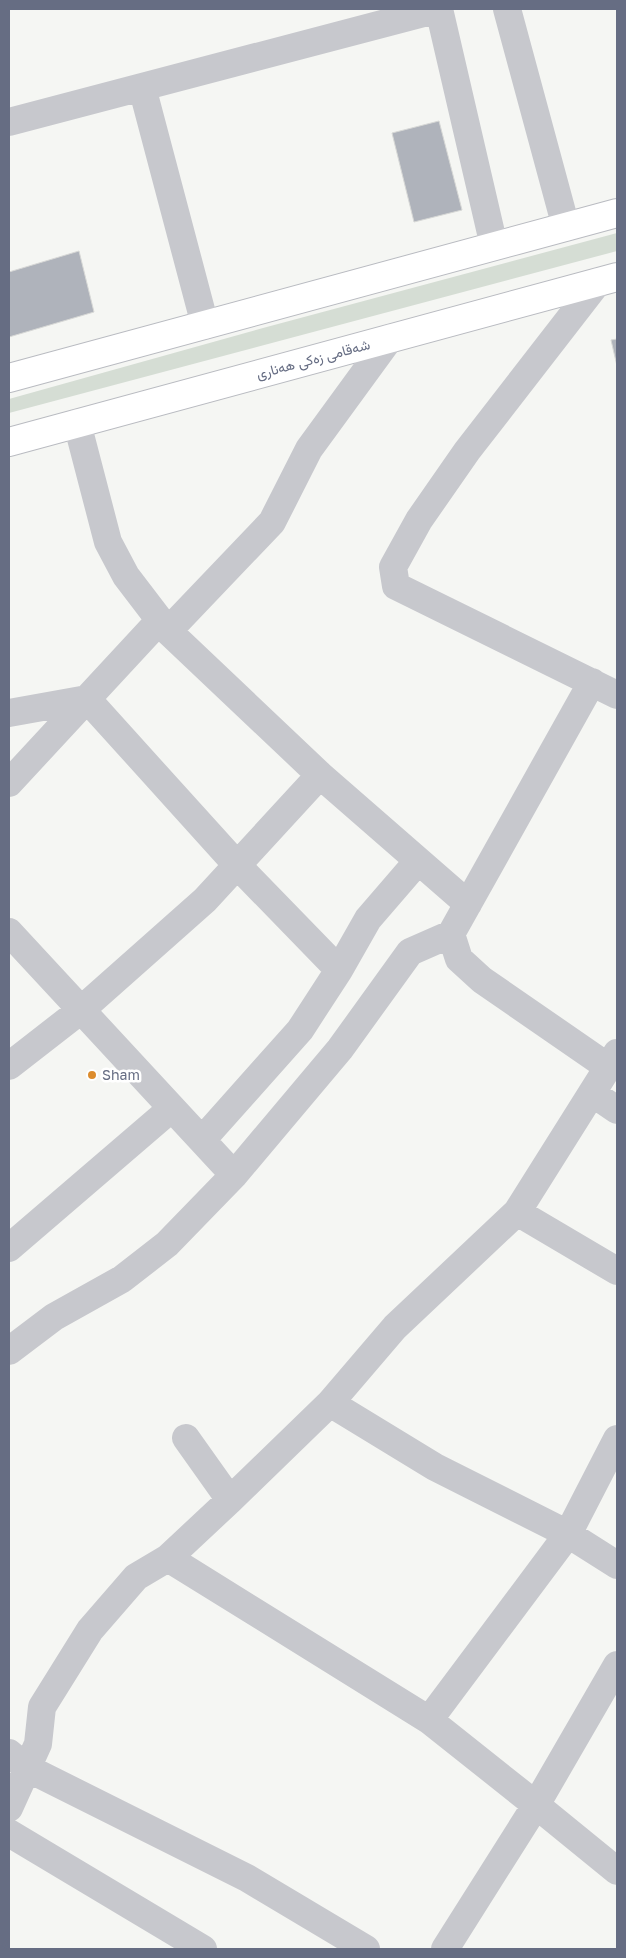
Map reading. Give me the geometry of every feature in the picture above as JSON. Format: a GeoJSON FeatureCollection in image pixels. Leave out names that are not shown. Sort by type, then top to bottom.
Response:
{"type":"FeatureCollection","features":[{"type":"Feature","properties":{"kind":"main road"},"geometry":{"type":"LineString","coordinates":[[9,378],[617,213]]}},
{"type":"Feature","properties":{"kind":"main road","name":"شەقامی زەکی هەناری"},"geometry":{"type":"LineString","coordinates":[[9,442],[608,279]]}},
{"type":"Feature","properties":{"kind":"street"},"geometry":{"type":"LineString","coordinates":[[9,122],[439,9],[494,246]]}},
{"type":"Feature","properties":{"kind":"street"},"geometry":{"type":"LineString","coordinates":[[507,9],[566,227]]}},
{"type":"Feature","properties":{"kind":"street"},"geometry":{"type":"LineString","coordinates":[[142,87],[205,325]]}},
{"type":"Feature","properties":{"kind":"street"},"geometry":{"type":"LineString","coordinates":[[608,279],[466,451],[419,520],[394,567],[396,586],[617,695]]}},
{"type":"Feature","properties":{"kind":"street"},"geometry":{"type":"LineString","coordinates":[[9,783],[87,699],[272,522],[309,449],[390,338]]}},
{"type":"Feature","properties":{"kind":"street"},"geometry":{"type":"LineString","coordinates":[[77,423],[108,542],[126,576],[164,625],[320,775],[468,904]]}},
{"type":"Feature","properties":{"kind":"street"},"geometry":{"type":"LineString","coordinates":[[9,1351],[54,1316],[122,1279],[168,1244],[234,1175],[340,1048],[410,952],[451,934],[592,682]]}},
{"type":"Feature","properties":{"kind":"street"},"geometry":{"type":"LineString","coordinates":[[9,713],[87,699]]}},
{"type":"Feature","properties":{"kind":"street"},"geometry":{"type":"LineString","coordinates":[[87,699],[237,865],[339,970]]}},
{"type":"Feature","properties":{"kind":"street"},"geometry":{"type":"LineString","coordinates":[[9,1066],[81,1010],[205,900],[320,775]]}},
{"type":"Feature","properties":{"kind":"street"},"geometry":{"type":"LineString","coordinates":[[202,1140],[300,1030],[339,970],[368,919],[418,861]]}},
{"type":"Feature","properties":{"kind":"street"},"geometry":{"type":"LineString","coordinates":[[9,932],[234,1175]]}},
{"type":"Feature","properties":{"kind":"street"},"geometry":{"type":"LineString","coordinates":[[9,1808],[15,1763],[38,1744],[42,1707],[90,1630],[136,1577],[168,1558],[230,1500],[330,1403],[395,1327],[517,1212],[613,1060],[482,980],[460,959],[451,934]]}},
{"type":"Feature","properties":{"kind":"street"},"geometry":{"type":"LineString","coordinates":[[592,1093],[617,1110]]}},
{"type":"Feature","properties":{"kind":"street"},"geometry":{"type":"LineString","coordinates":[[9,1248],[172,1108]]}},
{"type":"Feature","properties":{"kind":"street"},"geometry":{"type":"LineString","coordinates":[[517,1212],[617,1271]]}},
{"type":"Feature","properties":{"kind":"street"},"geometry":{"type":"LineString","coordinates":[[330,1403],[435,1467],[568,1534],[617,1565]]}},
{"type":"Feature","properties":{"kind":"street"},"geometry":{"type":"LineString","coordinates":[[186,1438],[230,1500]]}},
{"type":"Feature","properties":{"kind":"street"},"geometry":{"type":"LineString","coordinates":[[429,1720],[568,1534],[617,1439]]}},
{"type":"Feature","properties":{"kind":"street"},"geometry":{"type":"LineString","coordinates":[[168,1558],[429,1720],[617,1871]]}},
{"type":"Feature","properties":{"kind":"street"},"geometry":{"type":"LineString","coordinates":[[445,1949],[536,1805],[617,1665]]}},
{"type":"Feature","properties":{"kind":"street"},"geometry":{"type":"LineString","coordinates":[[15,1763],[247,1878],[366,1949]]}},
{"type":"Feature","properties":{"kind":"street"},"geometry":{"type":"LineString","coordinates":[[9,1833],[202,1949]]}},
{"type":"Feature","properties":{"kind":"shaded area"},"geometry":{"type":"Polygon","coordinates":[[[617,233],[617,251],[9,413],[9,399],[263,328],[617,233]]]}},
{"type":"Feature","properties":{"kind":"building"},"geometry":{"type":"Polygon","coordinates":[[[439,121],[462,210],[414,222],[392,133],[439,121]]]}},
{"type":"Feature","properties":{"kind":"building"},"geometry":{"type":"Polygon","coordinates":[[[79,251],[94,312],[9,337],[9,272],[79,251]]]}},
{"type":"Feature","properties":{"kind":"building"},"geometry":{"type":"Polygon","coordinates":[[[617,339],[617,366],[611,340],[617,339]]]}},
{"type":"Feature","properties":{"kind":"place","name":"Sham"},"geometry":{"type":"Point","coordinates":[92,1075]}}]}
